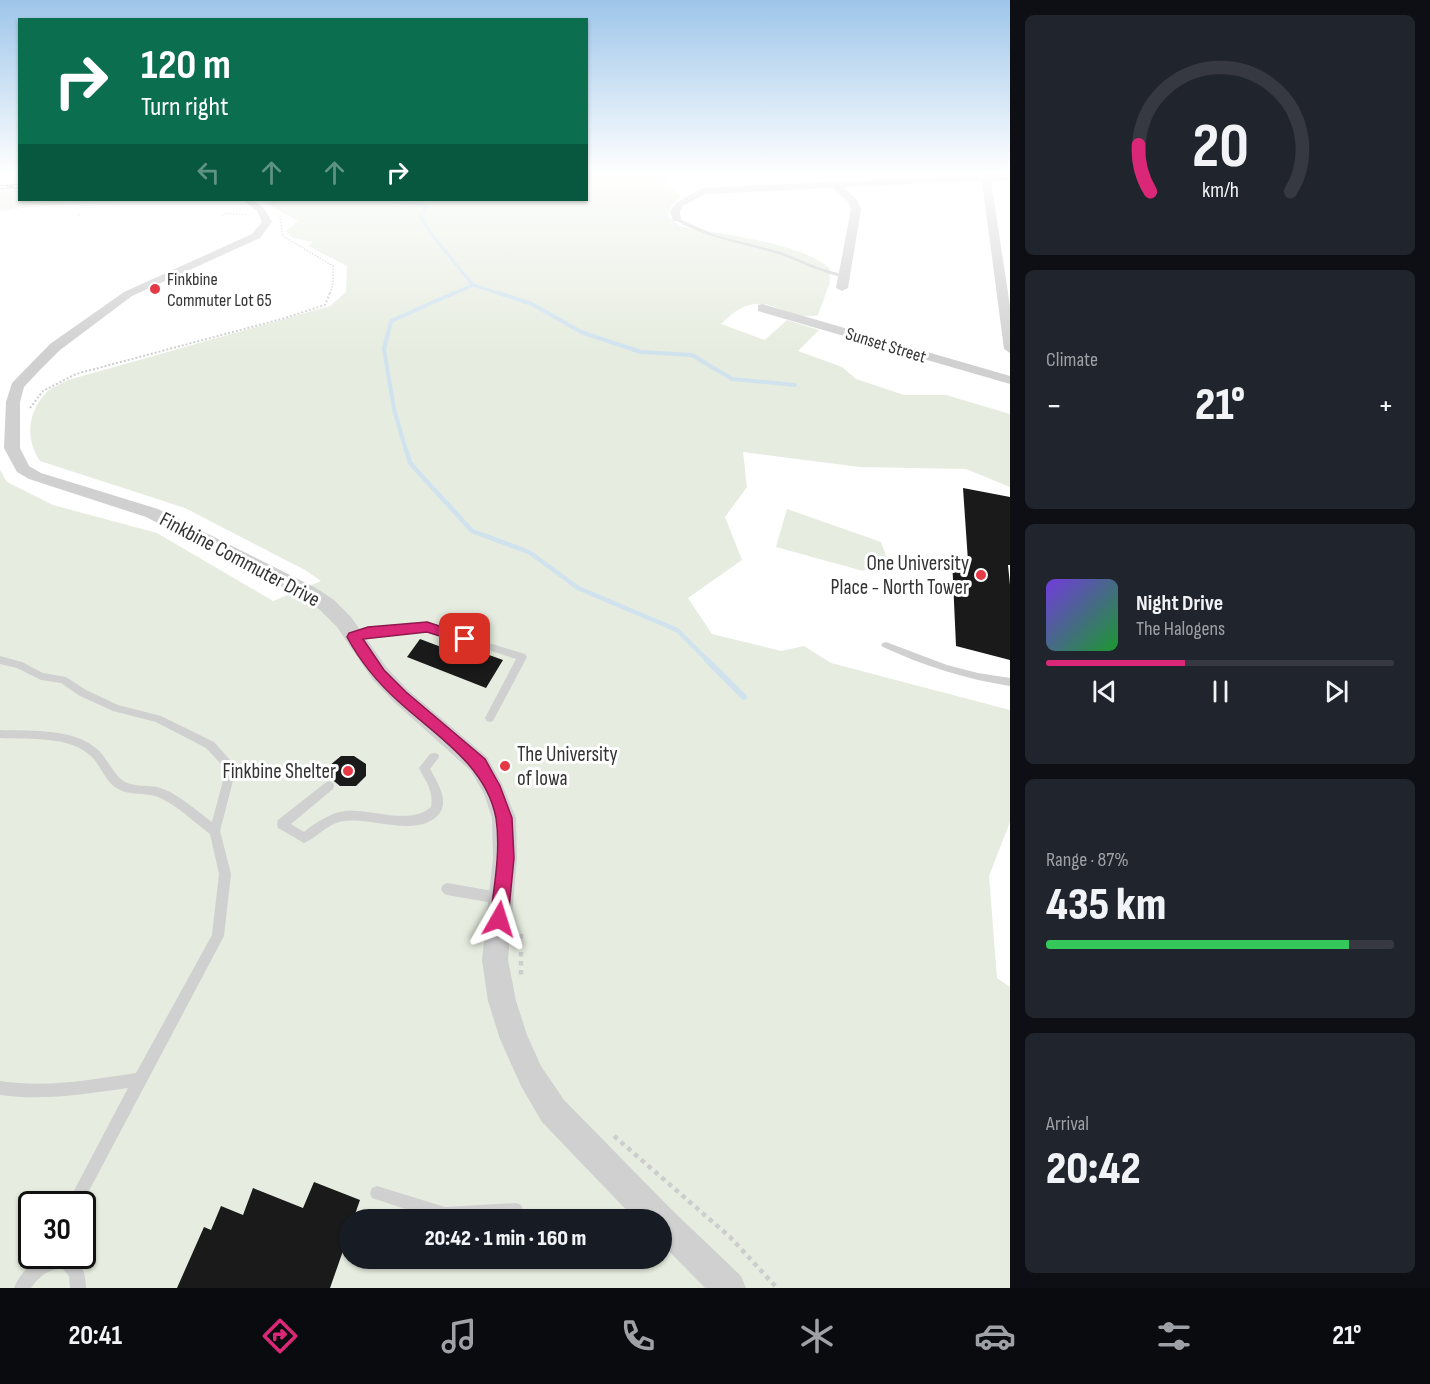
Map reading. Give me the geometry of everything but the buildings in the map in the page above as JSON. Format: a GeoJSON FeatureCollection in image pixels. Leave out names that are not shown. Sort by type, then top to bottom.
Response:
{"type":"FeatureCollection","features":[{"type":"Feature","properties":{"kind":"street","name":"Finkbine Commuter Drive"},"geometry":{"type":"LineString","coordinates":[[258,233],[128,294],[55,347],[17,386],[13,402],[12,448],[23,469],[35,477],[152,513],[310,593],[327,605],[344,622],[380,674],[401,696],[479,764],[494,791],[504,818],[506,858],[495,960],[502,1001],[514,1039],[531,1076],[553,1111],[648,1209]]}},
{"type":"Feature","properties":{"kind":"street"},"geometry":{"type":"LineString","coordinates":[[842,288],[852,233]]}},
{"type":"Feature","properties":{"kind":"street"},"geometry":{"type":"LineString","coordinates":[[994,233],[1010,349]]}},
{"type":"Feature","properties":{"kind":"street","name":"Sunset Street"},"geometry":{"type":"LineString","coordinates":[[762,308],[1010,380]]}},
{"type":"Feature","properties":{"kind":"street","name":"Finkbine Commuter Drive"},"geometry":{"type":"LineString","coordinates":[[672,1233],[729,1288]]}},
{"type":"Feature","properties":{"kind":"lane"},"geometry":{"type":"LineString","coordinates":[[705,233],[777,253],[824,273],[844,276]]}},
{"type":"Feature","properties":{"kind":"lane"},"geometry":{"type":"LineString","coordinates":[[354,637],[368,632],[427,627],[522,657],[490,718]]}},
{"type":"Feature","properties":{"kind":"lane"},"geometry":{"type":"LineString","coordinates":[[886,645],[950,670],[984,679],[1010,682]]}},
{"type":"Feature","properties":{"kind":"lane"},"geometry":{"type":"LineString","coordinates":[[0,660],[19,665],[41,676],[63,680],[83,693],[116,708],[158,719],[210,745],[227,764],[230,773],[215,831],[225,874],[218,936],[81,1191]]}},
{"type":"Feature","properties":{"kind":"lane"},"geometry":{"type":"LineString","coordinates":[[0,734],[57,737],[85,745],[97,755],[117,784],[126,789],[158,792],[176,802],[215,831]]}},
{"type":"Feature","properties":{"kind":"lane"},"geometry":{"type":"LineString","coordinates":[[329,786],[282,824],[304,838],[315,829],[345,815],[414,821],[426,817],[436,809],[438,799],[424,768],[434,757]]}},
{"type":"Feature","properties":{"kind":"lane"},"geometry":{"type":"LineString","coordinates":[[447,889],[501,898]]}},
{"type":"Feature","properties":{"kind":"lane"},"geometry":{"type":"LineString","coordinates":[[0,1088],[19,1092],[57,1092],[140,1079]]}},
{"type":"Feature","properties":{"kind":"lane"},"geometry":{"type":"LineString","coordinates":[[377,1193],[429,1209]]}},
{"type":"Feature","properties":{"kind":"lane"},"geometry":{"type":"LineString","coordinates":[[22,1288],[37,1269]]}},
{"type":"Feature","properties":{"kind":"lane"},"geometry":{"type":"LineString","coordinates":[[75,1269],[78,1288]]}},
{"type":"Feature","properties":{"kind":"shaded area","name":"The University of Iowa"},"geometry":{"type":"Polygon","coordinates":[[[288,233],[716,233],[781,246],[801,252],[830,269],[830,282],[818,315],[804,316],[761,304],[749,305],[736,311],[721,324],[765,340],[787,320],[819,330],[798,351],[842,367],[856,379],[904,395],[946,395],[1010,414],[1010,487],[966,469],[860,467],[743,452],[747,487],[725,517],[742,560],[688,598],[712,634],[781,651],[804,646],[831,663],[1010,710],[1010,822],[989,876],[997,978],[1010,987],[1010,1288],[0,1288],[0,470],[7,482],[53,505],[157,533],[273,601],[321,581],[305,570],[185,508],[40,461],[32,445],[30,428],[34,411],[44,395],[68,380],[330,306],[346,292],[347,266],[308,246],[313,242],[293,238],[288,233]]]}},
{"type":"Feature","properties":{"kind":"shaded area"},"geometry":{"type":"Polygon","coordinates":[[[787,509],[881,542],[887,558],[863,571],[776,547],[787,509]]]}},
{"type":"Feature","properties":{"kind":"waterway"},"geometry":{"type":"LineString","coordinates":[[431,233],[473,285]]}},
{"type":"Feature","properties":{"kind":"waterway"},"geometry":{"type":"LineString","coordinates":[[450,295],[473,285]]}},
{"type":"Feature","properties":{"kind":"waterway"},"geometry":{"type":"LineString","coordinates":[[473,285],[504,295]]}},
{"type":"Feature","properties":{"kind":"waterway"},"geometry":{"type":"LineString","coordinates":[[407,454],[394,409],[384,349],[391,321],[454,293]]}},
{"type":"Feature","properties":{"kind":"waterway"},"geometry":{"type":"LineString","coordinates":[[499,293],[532,304],[581,332],[641,352],[692,355],[732,379],[795,385]]}},
{"type":"Feature","properties":{"kind":"waterway"},"geometry":{"type":"LineString","coordinates":[[407,452],[410,463],[472,531],[529,552],[578,588],[677,630],[744,697]]}},
{"type":"Feature","properties":{"kind":"place","name":"Finkbine Commuter Lot 65"},"geometry":{"type":"Point","coordinates":[155,289]}},
{"type":"Feature","properties":{"kind":"place","name":"One University Place - North Tower"},"geometry":{"type":"Point","coordinates":[981,575]}},
{"type":"Feature","properties":{"kind":"place","name":"The University of Iowa"},"geometry":{"type":"Point","coordinates":[505,766]}},
{"type":"Feature","properties":{"kind":"place","name":"Finkbine Shelter"},"geometry":{"type":"Point","coordinates":[348,771]}},
{"type":"Feature","properties":{"kind":"route"},"geometry":{"type":"LineString","coordinates":[[465,639],[427,627],[368,632],[354,637],[380,674],[401,696],[442,729],[479,764],[494,791],[504,818],[506,858],[499,919]]}}]}
